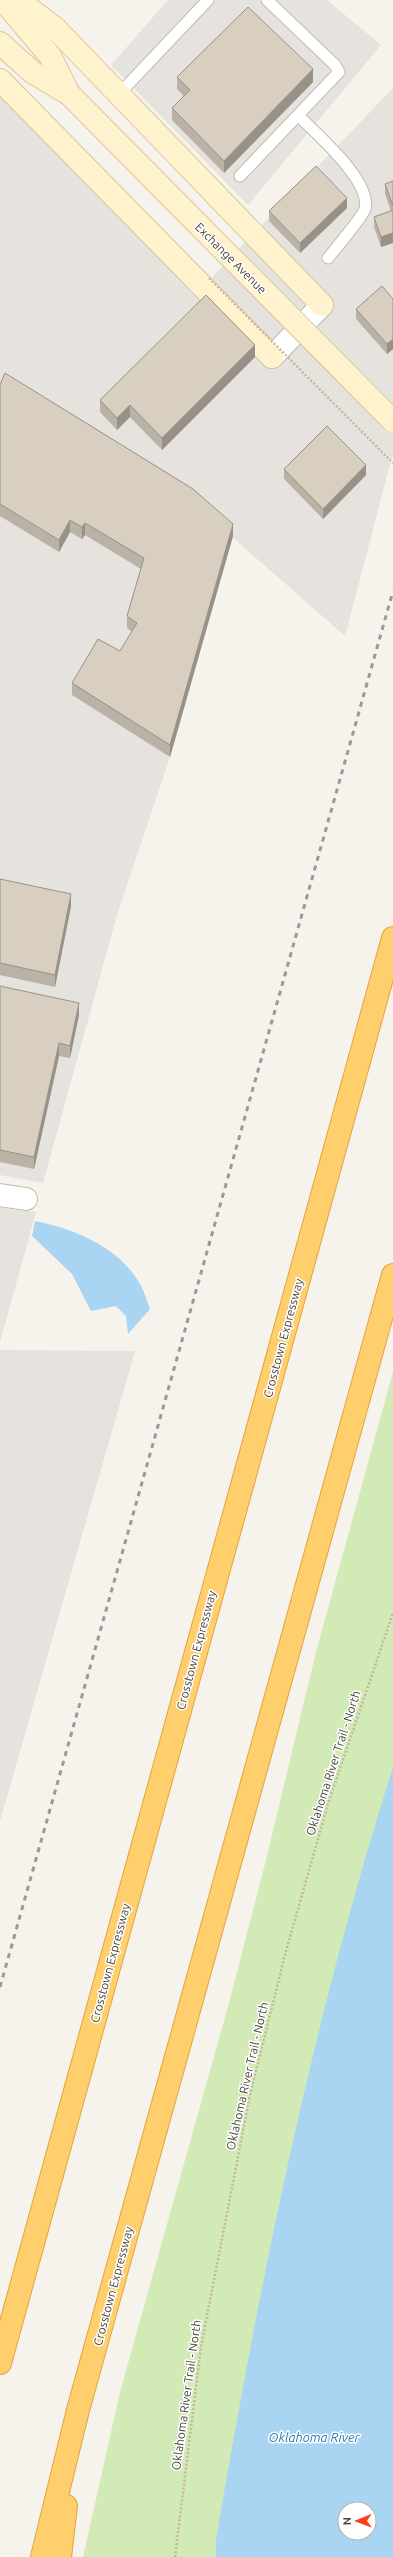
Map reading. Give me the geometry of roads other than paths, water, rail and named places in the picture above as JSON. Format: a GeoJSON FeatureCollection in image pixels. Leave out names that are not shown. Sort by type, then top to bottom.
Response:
{"type":"FeatureCollection","features":[{"type":"Feature","properties":{"kind":"highway","name":"Crosstown Expressway"},"geometry":{"type":"LineString","coordinates":[[0,2362],[393,938]]}},
{"type":"Feature","properties":{"kind":"highway","name":"Crosstown Expressway"},"geometry":{"type":"LineString","coordinates":[[42,2557],[78,2410],[393,1275]]}},
{"type":"Feature","properties":{"kind":"highway"},"geometry":{"type":"LineString","coordinates":[[0,2338],[16,2303]]}},
{"type":"Feature","properties":{"kind":"highway"},"geometry":{"type":"LineString","coordinates":[[60,2557],[78,2410]]}},
{"type":"Feature","properties":{"kind":"main road","name":"Exchange Avenue"},"geometry":{"type":"LineString","coordinates":[[3,0],[50,56],[69,94]]}},
{"type":"Feature","properties":{"kind":"main road"},"geometry":{"type":"LineString","coordinates":[[18,0],[55,28],[322,305]]}},
{"type":"Feature","properties":{"kind":"main road","name":"Exchange Avenue"},"geometry":{"type":"LineString","coordinates":[[0,43],[32,72],[69,94],[393,422]]}},
{"type":"Feature","properties":{"kind":"main road"},"geometry":{"type":"LineString","coordinates":[[0,80],[272,357]]}},
{"type":"Feature","properties":{"kind":"street"},"geometry":{"type":"LineString","coordinates":[[272,357],[322,305]]}},
{"type":"Feature","properties":{"kind":"street"},"geometry":{"type":"LineString","coordinates":[[0,1195],[26,1199]]}},
{"type":"Feature","properties":{"kind":"lane"},"geometry":{"type":"LineString","coordinates":[[119,94],[208,0]]}},
{"type":"Feature","properties":{"kind":"lane"},"geometry":{"type":"LineString","coordinates":[[240,176],[340,72],[335,65],[267,0]]}},
{"type":"Feature","properties":{"kind":"lane"},"geometry":{"type":"LineString","coordinates":[[299,116],[358,179],[365,196],[365,209],[328,258]]}},
{"type":"Feature","properties":{"kind":"water"},"geometry":{"type":"Polygon","coordinates":[[[35,1221],[66,1229],[96,1242],[122,1261],[132,1273],[142,1289],[150,1309],[128,1334],[126,1316],[116,1306],[91,1311],[72,1274],[32,1236],[35,1221]]]}},
{"type":"Feature","properties":{"kind":"water","name":"Oklahoma River"},"geometry":{"type":"Polygon","coordinates":[[[393,1767],[393,2557],[216,2557],[216,2540],[233,2442],[270,2247],[313,2054],[364,1862],[393,1767]]]}},
{"type":"Feature","properties":{"kind":"railway"},"geometry":{"type":"LineString","coordinates":[[0,1987],[393,591]]}}]}
